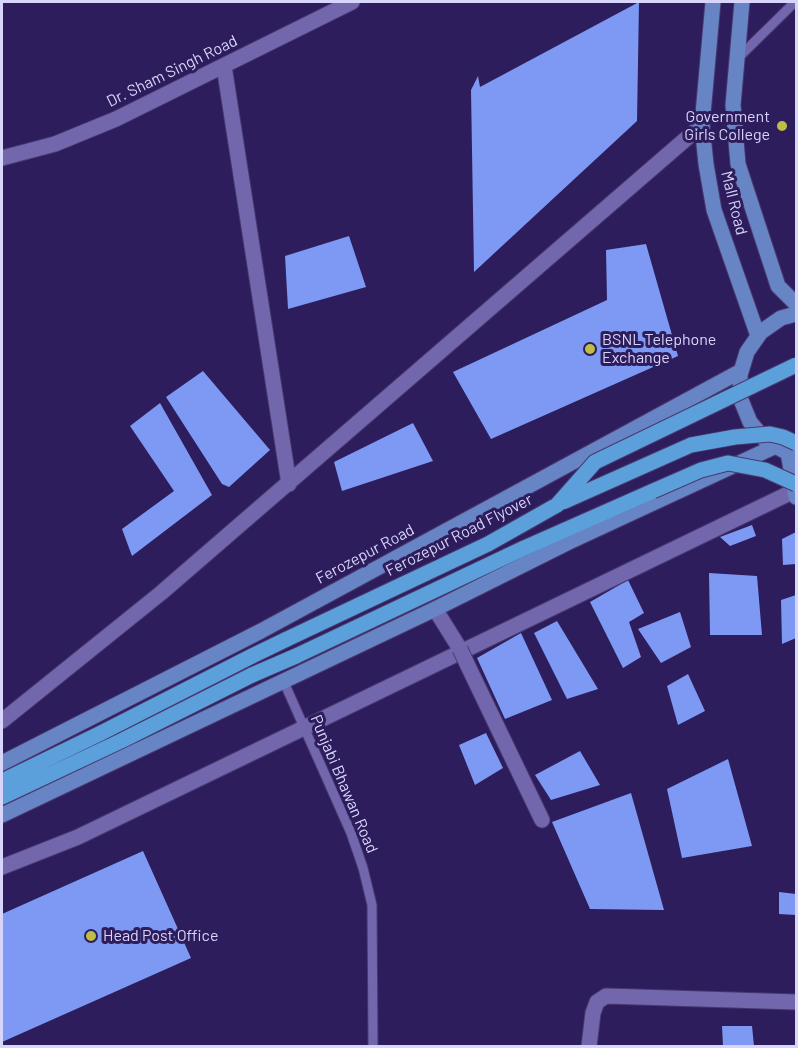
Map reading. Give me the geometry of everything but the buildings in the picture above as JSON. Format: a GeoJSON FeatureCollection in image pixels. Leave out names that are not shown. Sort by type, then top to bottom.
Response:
{"type":"FeatureCollection","features":[{"type":"Feature","properties":{"kind":"main road","name":"Mall Road"},"geometry":{"type":"LineString","coordinates":[[713,2],[702,125],[714,210],[758,336]]}},
{"type":"Feature","properties":{"kind":"main road","name":"Mall Road"},"geometry":{"type":"LineString","coordinates":[[742,2],[733,105],[738,164],[778,286],[796,304]]}},
{"type":"Feature","properties":{"kind":"main road"},"geometry":{"type":"LineString","coordinates":[[789,449],[766,441],[750,422],[741,400],[741,371],[747,352],[758,336],[782,318],[796,314]]}},
{"type":"Feature","properties":{"kind":"main road","name":"Ferozepur Road Flyover"},"geometry":{"type":"LineString","coordinates":[[2,781],[252,656],[488,544],[557,505],[595,462],[796,365]]}},
{"type":"Feature","properties":{"kind":"main road","name":"Ferozepur Road"},"geometry":{"type":"LineString","coordinates":[[2,763],[261,631],[741,371]]}},
{"type":"Feature","properties":{"kind":"main road"},"geometry":{"type":"LineString","coordinates":[[557,505],[691,445],[735,437],[770,434],[783,436],[789,449],[796,491]]}},
{"type":"Feature","properties":{"kind":"main road"},"geometry":{"type":"LineString","coordinates":[[2,815],[435,609],[569,542],[789,449]]}},
{"type":"Feature","properties":{"kind":"main road"},"geometry":{"type":"LineString","coordinates":[[2,797],[123,740],[252,675],[524,548],[701,470],[728,463],[765,470],[796,491]]}},
{"type":"Feature","properties":{"kind":"main road"},"geometry":{"type":"LineString","coordinates":[[261,631],[283,680]]}},
{"type":"Feature","properties":{"kind":"street","name":"Dr. Sham Singh Road"},"geometry":{"type":"LineString","coordinates":[[2,158],[55,144],[116,119],[352,2]]}},
{"type":"Feature","properties":{"kind":"street"},"geometry":{"type":"LineString","coordinates":[[224,66],[289,484]]}},
{"type":"Feature","properties":{"kind":"street"},"geometry":{"type":"LineString","coordinates":[[3,718],[161,593],[702,125]]}},
{"type":"Feature","properties":{"kind":"street"},"geometry":{"type":"LineString","coordinates":[[2,867],[78,837],[796,491]]}},
{"type":"Feature","properties":{"kind":"street"},"geometry":{"type":"LineString","coordinates":[[435,609],[460,649],[542,820]]}},
{"type":"Feature","properties":{"kind":"street"},"geometry":{"type":"LineString","coordinates":[[589,1047],[593,1013],[597,1002],[606,996],[796,1002]]}},
{"type":"Feature","properties":{"kind":"lane"},"geometry":{"type":"LineString","coordinates":[[737,59],[795,2]]}},
{"type":"Feature","properties":{"kind":"lane","name":"Punjabi Bhawan Road"},"geometry":{"type":"LineString","coordinates":[[283,680],[351,833],[363,867],[372,905],[374,1047]]}},
{"type":"Feature","properties":{"kind":"place","name":"Government Girls College"},"geometry":{"type":"Point","coordinates":[782,126]}},
{"type":"Feature","properties":{"kind":"place","name":"BSNL Telephone Exchange"},"geometry":{"type":"Point","coordinates":[590,349]}},
{"type":"Feature","properties":{"kind":"place","name":"Head Post Office"},"geometry":{"type":"Point","coordinates":[91,936]}}]}
